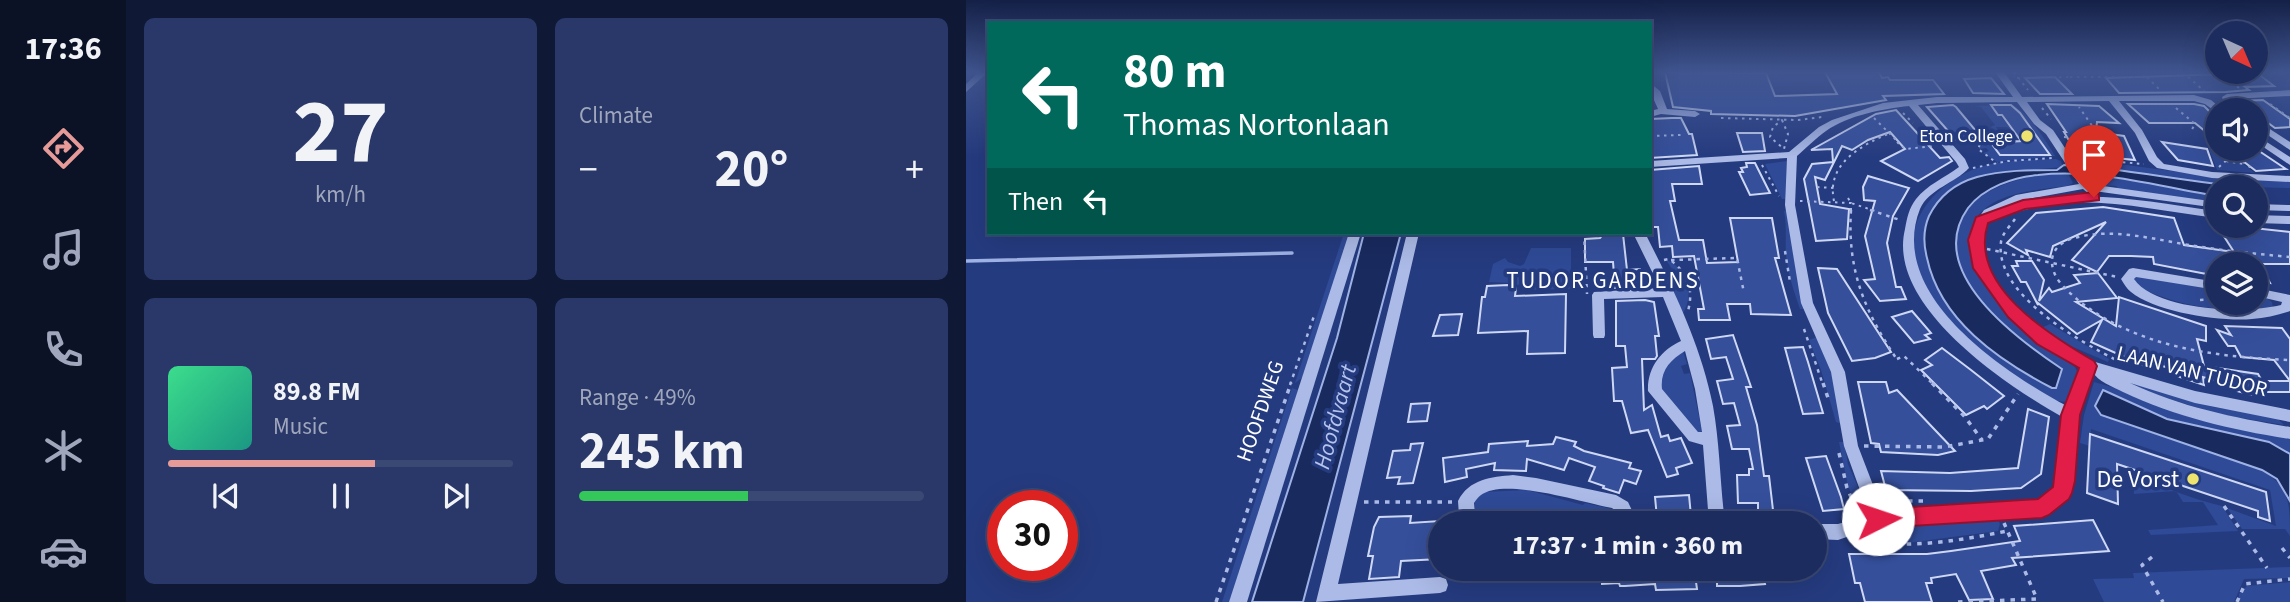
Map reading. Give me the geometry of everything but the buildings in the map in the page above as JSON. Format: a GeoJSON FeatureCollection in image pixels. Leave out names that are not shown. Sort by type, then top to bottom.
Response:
{"type":"FeatureCollection","features":[{"type":"Feature","properties":{"kind":"street"},"geometry":{"type":"LineString","coordinates":[[1652,164],[1792,155],[1822,129],[1847,117],[1883,106],[1913,105],[1937,100]]}},
{"type":"Feature","properties":{"kind":"street"},"geometry":{"type":"LineString","coordinates":[[2028,100],[2037,122],[2052,134],[2082,183],[2094,197]]}},
{"type":"Feature","properties":{"kind":"street"},"geometry":{"type":"LineString","coordinates":[[2113,100],[2133,124],[2157,163],[2167,168],[2215,175]]}},
{"type":"Feature","properties":{"kind":"street"},"geometry":{"type":"LineString","coordinates":[[1913,105],[1964,168],[1925,194],[1905,222],[1911,265],[1925,294],[1965,345],[2023,394],[2071,415]]}},
{"type":"Feature","properties":{"kind":"street"},"geometry":{"type":"LineString","coordinates":[[1656,112],[1695,114]]}},
{"type":"Feature","properties":{"kind":"street"},"geometry":{"type":"LineString","coordinates":[[2268,131],[2290,147]]}},
{"type":"Feature","properties":{"kind":"street"},"geometry":{"type":"LineString","coordinates":[[2268,146],[2290,162]]}},
{"type":"Feature","properties":{"kind":"street"},"geometry":{"type":"LineString","coordinates":[[1792,155],[1789,197],[1807,303],[1838,372],[1851,446],[1872,514]]}},
{"type":"Feature","properties":{"kind":"street"},"geometry":{"type":"LineString","coordinates":[[2268,179],[2290,179]]}},
{"type":"Feature","properties":{"kind":"street"},"geometry":{"type":"LineString","coordinates":[[1977,248],[1975,240],[1988,212],[2020,197],[2082,183],[2205,203]]}},
{"type":"Feature","properties":{"kind":"street"},"geometry":{"type":"LineString","coordinates":[[1982,220],[2023,205],[2094,197],[2205,213]]}},
{"type":"Feature","properties":{"kind":"street"},"geometry":{"type":"LineString","coordinates":[[2268,207],[2290,208]]}},
{"type":"Feature","properties":{"kind":"street"},"geometry":{"type":"LineString","coordinates":[[2268,219],[2290,220]]}},
{"type":"Feature","properties":{"kind":"street","name":"HOOFDWEG"},"geometry":{"type":"LineString","coordinates":[[1238,602],[1354,235]]}},
{"type":"Feature","properties":{"kind":"street"},"geometry":{"type":"LineString","coordinates":[[1413,235],[1326,598],[1440,585]]}},
{"type":"Feature","properties":{"kind":"street"},"geometry":{"type":"LineString","coordinates":[[1640,235],[1678,316],[1702,387],[1716,511]]}},
{"type":"Feature","properties":{"kind":"street","name":"LAAN VAN TUDOR"},"geometry":{"type":"LineString","coordinates":[[1977,248],[1978,264],[2013,313],[2043,339],[2121,386],[2238,426],[2290,433]]}},
{"type":"Feature","properties":{"kind":"street"},"geometry":{"type":"LineString","coordinates":[[2205,284],[2133,272],[2120,278],[2138,292],[2153,299],[2212,313],[2238,316],[2269,313],[2286,308],[2289,299],[2268,295]]}},
{"type":"Feature","properties":{"kind":"street"},"geometry":{"type":"LineString","coordinates":[[1599,335],[1598,295],[1668,292]]}},
{"type":"Feature","properties":{"kind":"street"},"geometry":{"type":"LineString","coordinates":[[1686,344],[1675,348],[1656,372],[1653,382],[1655,391],[1694,437],[1710,440]]}},
{"type":"Feature","properties":{"kind":"street"},"geometry":{"type":"LineString","coordinates":[[1827,528],[1838,532],[1872,514],[2042,509],[2062,493],[2071,415],[2088,366]]}},
{"type":"Feature","properties":{"kind":"street","name":"LAAN VAN TUDOR"},"geometry":{"type":"LineString","coordinates":[[2088,366],[2195,397],[2289,418]]}},
{"type":"Feature","properties":{"kind":"street"},"geometry":{"type":"LineString","coordinates":[[1466,511],[1466,501],[1475,489],[1488,485],[1541,485],[1616,502],[1625,511]]}},
{"type":"Feature","properties":{"kind":"path"},"geometry":{"type":"LineString","coordinates":[[2052,134],[2102,140],[2074,100]]}},
{"type":"Feature","properties":{"kind":"path"},"geometry":{"type":"LineString","coordinates":[[2268,102],[2290,118]]}},
{"type":"Feature","properties":{"kind":"path"},"geometry":{"type":"LineString","coordinates":[[1913,105],[1899,109],[1919,128]]}},
{"type":"Feature","properties":{"kind":"path"},"geometry":{"type":"LineString","coordinates":[[1880,113],[1870,115],[1905,149],[1936,145],[1927,137]]}},
{"type":"Feature","properties":{"kind":"path"},"geometry":{"type":"LineString","coordinates":[[1721,118],[1782,120],[1829,117]]}},
{"type":"Feature","properties":{"kind":"path"},"geometry":{"type":"LineString","coordinates":[[1770,137],[1773,127],[1782,120]]}},
{"type":"Feature","properties":{"kind":"path"},"geometry":{"type":"LineString","coordinates":[[1765,137],[1770,137],[1784,149],[1788,134],[1782,120]]}},
{"type":"Feature","properties":{"kind":"path"},"geometry":{"type":"LineString","coordinates":[[1890,133],[1869,142],[1843,160],[1835,174],[1835,202],[1851,203],[1905,222],[1905,211]]}},
{"type":"Feature","properties":{"kind":"path"},"geometry":{"type":"LineString","coordinates":[[1652,136],[1681,135]]}},
{"type":"Feature","properties":{"kind":"path"},"geometry":{"type":"LineString","coordinates":[[1993,142],[1981,142],[1978,149],[1997,163]]}},
{"type":"Feature","properties":{"kind":"path"},"geometry":{"type":"LineString","coordinates":[[1964,168],[1997,163],[2067,159],[2157,163]]}},
{"type":"Feature","properties":{"kind":"path"},"geometry":{"type":"LineString","coordinates":[[2222,175],[2218,167],[2226,161],[2246,164]]}},
{"type":"Feature","properties":{"kind":"path"},"geometry":{"type":"LineString","coordinates":[[2242,161],[2260,175]]}},
{"type":"Feature","properties":{"kind":"path"},"geometry":{"type":"LineString","coordinates":[[1817,187],[1833,188]]}},
{"type":"Feature","properties":{"kind":"path"},"geometry":{"type":"LineString","coordinates":[[1848,198],[1851,203],[1850,244],[1863,299],[1870,316],[1897,360],[1904,356],[1964,415],[1982,440]]}},
{"type":"Feature","properties":{"kind":"path"},"geometry":{"type":"LineString","coordinates":[[2021,216],[2007,227],[2000,241],[1999,251],[2009,275],[2034,307],[2063,331],[2113,359]]}},
{"type":"Feature","properties":{"kind":"path"},"geometry":{"type":"LineString","coordinates":[[2290,257],[2193,246],[2145,237],[2103,234],[2079,237],[2062,243],[2053,253],[2052,262],[2054,275],[2078,300],[2106,319],[2133,332],[2215,354],[2254,360],[2290,360]]}},
{"type":"Feature","properties":{"kind":"path"},"geometry":{"type":"LineString","coordinates":[[1584,235],[1585,294],[1598,295]]}},
{"type":"Feature","properties":{"kind":"path"},"geometry":{"type":"LineString","coordinates":[[1977,248],[2120,278]]}},
{"type":"Feature","properties":{"kind":"path"},"geometry":{"type":"LineString","coordinates":[[1654,263],[1669,259],[1737,258],[1744,293]]}},
{"type":"Feature","properties":{"kind":"path"},"geometry":{"type":"LineString","coordinates":[[1671,260],[1691,284],[1688,311],[1678,316]]}},
{"type":"Feature","properties":{"kind":"path"},"geometry":{"type":"LineString","coordinates":[[2197,300],[2205,300]]}},
{"type":"Feature","properties":{"kind":"path","name":"HOOFDWEG"},"geometry":{"type":"LineString","coordinates":[[1216,602],[1314,314]]}},
{"type":"Feature","properties":{"kind":"path"},"geometry":{"type":"LineString","coordinates":[[1851,446],[1944,447],[1988,439],[2023,394],[2008,388]]}},
{"type":"Feature","properties":{"kind":"path"},"geometry":{"type":"LineString","coordinates":[[1348,503],[1390,498],[1426,503],[1466,501]]}},
{"type":"Feature","properties":{"kind":"path"},"geometry":{"type":"LineString","coordinates":[[1885,502],[1928,501]]}},
{"type":"Feature","properties":{"kind":"path"},"geometry":{"type":"LineString","coordinates":[[2224,506],[2267,568]]}},
{"type":"Feature","properties":{"kind":"path"},"geometry":{"type":"LineString","coordinates":[[1958,602],[2037,599],[1999,511]]}},
{"type":"Feature","properties":{"kind":"path"},"geometry":{"type":"LineString","coordinates":[[1850,516],[1872,514]]}},
{"type":"Feature","properties":{"kind":"path"},"geometry":{"type":"LineString","coordinates":[[2282,548],[2290,558]]}},
{"type":"Feature","properties":{"kind":"path"},"geometry":{"type":"LineString","coordinates":[[2152,557],[2142,565],[2162,602]]}},
{"type":"Feature","properties":{"kind":"path"},"geometry":{"type":"LineString","coordinates":[[2237,602],[2245,584],[2255,580],[2290,579]]}},
{"type":"Feature","properties":{"kind":"shaded area"},"geometry":{"type":"Polygon","coordinates":[[[2012,105],[2029,119],[2055,156],[1997,162],[1983,153],[1989,151],[1986,148],[1979,149],[1980,145],[1991,143],[2000,155],[2049,154],[2020,113],[1994,109],[2014,132],[2007,127],[1996,127],[1998,131],[1990,127],[1995,125],[1981,107],[1974,106],[2012,105]]]}},
{"type":"Feature","properties":{"kind":"shaded area"},"geometry":{"type":"Polygon","coordinates":[[[2056,159],[2061,161],[2063,167],[2004,172],[1976,178],[1930,274],[1962,322],[2002,358],[2036,380],[2062,369],[2014,334],[1983,303],[1960,263],[1956,239],[1962,218],[1974,202],[1993,189],[2016,180],[2068,173],[2073,183],[2067,186],[2020,193],[1993,203],[1979,214],[1972,227],[1970,242],[1979,273],[1997,302],[2023,327],[2075,367],[2078,373],[2071,400],[2061,401],[2046,397],[2013,377],[1957,331],[1928,293],[1918,273],[1914,254],[1918,220],[1926,205],[1953,180],[1981,166],[2056,159]]]}},
{"type":"Feature","properties":{"kind":"shaded area"},"geometry":{"type":"Polygon","coordinates":[[[2075,159],[2205,175],[2205,182],[2081,166],[2075,159]]]}},
{"type":"Feature","properties":{"kind":"shaded area"},"geometry":{"type":"Polygon","coordinates":[[[1787,161],[1785,199],[1782,199],[1765,164],[1787,161]]]}},
{"type":"Feature","properties":{"kind":"shaded area"},"geometry":{"type":"Polygon","coordinates":[[[2214,161],[2240,161],[2255,173],[2217,170],[2214,161]]]}},
{"type":"Feature","properties":{"kind":"shaded area"},"geometry":{"type":"Polygon","coordinates":[[[2086,175],[2124,178],[2205,194],[2205,201],[2118,189],[2116,186],[2099,186],[2086,175]]]}},
{"type":"Feature","properties":{"kind":"shaded area"},"geometry":{"type":"Polygon","coordinates":[[[2268,181],[2290,182],[2290,188],[2268,187],[2268,181]]]}},
{"type":"Feature","properties":{"kind":"shaded area"},"geometry":{"type":"Polygon","coordinates":[[[1788,210],[1797,280],[1804,309],[1800,309],[1787,262],[1784,211],[1788,210]]]}},
{"type":"Feature","properties":{"kind":"shaded area"},"geometry":{"type":"Polygon","coordinates":[[[1343,235],[1349,235],[1302,378],[1295,383],[1343,235]]]}},
{"type":"Feature","properties":{"kind":"shaded area"},"geometry":{"type":"Polygon","coordinates":[[[1531,248],[1571,248],[1571,289],[1522,290],[1522,284],[1511,286],[1511,283],[1489,282],[1493,264],[1505,258],[1508,262],[1520,266],[1524,264],[1531,248]]]}},
{"type":"Feature","properties":{"kind":"shaded area"},"geometry":{"type":"Polygon","coordinates":[[[1666,260],[1679,269],[1687,282],[1687,306],[1683,313],[1664,271],[1672,269],[1666,260]]]}},
{"type":"Feature","properties":{"kind":"shaded area"},"geometry":{"type":"Polygon","coordinates":[[[2136,276],[2160,278],[2205,287],[2205,307],[2155,294],[2138,287],[2134,280],[2136,276]]]}},
{"type":"Feature","properties":{"kind":"shaded area"},"geometry":{"type":"Polygon","coordinates":[[[2268,299],[2272,302],[2273,309],[2268,309],[2268,299]]]}},
{"type":"Feature","properties":{"kind":"shaded area"},"geometry":{"type":"Polygon","coordinates":[[[2050,324],[2109,359],[2108,362],[2066,344],[2041,328],[2050,324]]]}},
{"type":"Feature","properties":{"kind":"shaded area"},"geometry":{"type":"Polygon","coordinates":[[[1817,337],[1832,375],[1842,424],[1836,422],[1809,340],[1817,337]]]}},
{"type":"Feature","properties":{"kind":"shaded area"},"geometry":{"type":"Polygon","coordinates":[[[1683,351],[1687,364],[1681,366],[1684,374],[1690,373],[1702,431],[1699,433],[1665,399],[1658,379],[1677,353],[1683,351]]]}},
{"type":"Feature","properties":{"kind":"shaded area"},"geometry":{"type":"Polygon","coordinates":[[[2112,375],[2213,407],[2276,417],[2284,425],[2217,414],[2151,393],[2112,375]]]}},
{"type":"Feature","properties":{"kind":"shaded area"},"geometry":{"type":"Polygon","coordinates":[[[2094,382],[2290,437],[2290,454],[2269,442],[2167,419],[2103,391],[2096,406],[2108,418],[2262,470],[2283,490],[2289,506],[2290,536],[2285,529],[2242,529],[2227,508],[2276,526],[2270,490],[2091,429],[2090,446],[2080,443],[2084,415],[2094,382]]]}},
{"type":"Feature","properties":{"kind":"shaded area"},"geometry":{"type":"Polygon","coordinates":[[[1292,388],[1298,390],[1229,602],[1222,602],[1292,388]]]}},
{"type":"Feature","properties":{"kind":"shaded area"},"geometry":{"type":"Polygon","coordinates":[[[1839,442],[1844,442],[1848,464],[1866,506],[1857,507],[1848,486],[1839,442]]]}},
{"type":"Feature","properties":{"kind":"shaded area"},"geometry":{"type":"Polygon","coordinates":[[[2133,475],[2166,488],[2174,491],[2134,494],[2133,475]]]}},
{"type":"Feature","properties":{"kind":"shaded area"},"geometry":{"type":"Polygon","coordinates":[[[1527,490],[1614,511],[1475,511],[1475,500],[1484,492],[1527,490]]]}},
{"type":"Feature","properties":{"kind":"shaded area"},"geometry":{"type":"Polygon","coordinates":[[[2177,492],[2222,506],[2238,531],[2151,535],[2148,530],[2218,525],[2203,502],[2183,502],[2177,492]]]}},
{"type":"Feature","properties":{"kind":"shaded area"},"geometry":{"type":"Polygon","coordinates":[[[1997,517],[2000,524],[1998,531],[1907,543],[1885,542],[1869,532],[1896,524],[1997,517]]]}},
{"type":"Feature","properties":{"kind":"shaded area"},"geometry":{"type":"Polygon","coordinates":[[[2290,567],[2290,578],[2244,579],[2234,602],[2104,602],[2093,579],[2134,578],[2133,573],[2290,567]]]}},
{"type":"Feature","properties":{"kind":"shaded area"},"geometry":{"type":"Polygon","coordinates":[[[2290,582],[2290,602],[2239,602],[2239,594],[2247,586],[2290,582]]]}},
{"type":"Feature","properties":{"kind":"water"},"geometry":{"type":"Polygon","coordinates":[[[2064,165],[2205,182],[2205,194],[2106,176],[2061,174],[2029,176],[2010,181],[1982,194],[1968,208],[1957,232],[1957,256],[1966,279],[1981,301],[2001,321],[2062,369],[2056,388],[2052,388],[1992,351],[1958,319],[1944,301],[1934,280],[1924,237],[1933,209],[1943,196],[1962,183],[1997,173],[2057,170],[2064,165]]]}},
{"type":"Feature","properties":{"kind":"water","name":"Hoofdvaart"},"geometry":{"type":"Polygon","coordinates":[[[1363,235],[1400,235],[1303,602],[1252,602],[1337,338],[1363,235]]]}},
{"type":"Feature","properties":{"kind":"water"},"geometry":{"type":"Polygon","coordinates":[[[2103,390],[2167,419],[2269,442],[2290,454],[2290,501],[2277,479],[2262,470],[2101,415],[2095,406],[2103,390]]]}},
{"type":"Feature","properties":{"kind":"waterway"},"geometry":{"type":"LineString","coordinates":[[966,261],[1292,253]]}},
{"type":"Feature","properties":{"kind":"place","name":"Eton College"},"geometry":{"type":"Point","coordinates":[2027,136]}},
{"type":"Feature","properties":{"kind":"place","name":"De Vorst"},"geometry":{"type":"Point","coordinates":[2193,479]}},
{"type":"Feature","properties":{"kind":"district","name":"TUDOR GARDENS"},"geometry":{"type":"Point","coordinates":[1603,280]}},
{"type":"Feature","properties":{"kind":"route"},"geometry":{"type":"LineString","coordinates":[[1878,519],[2042,509],[2062,493],[2071,415],[2088,366],[2043,339],[2013,313],[1978,264],[1975,240],[1982,220],[2001,212],[2023,205],[2094,197]]}}]}
